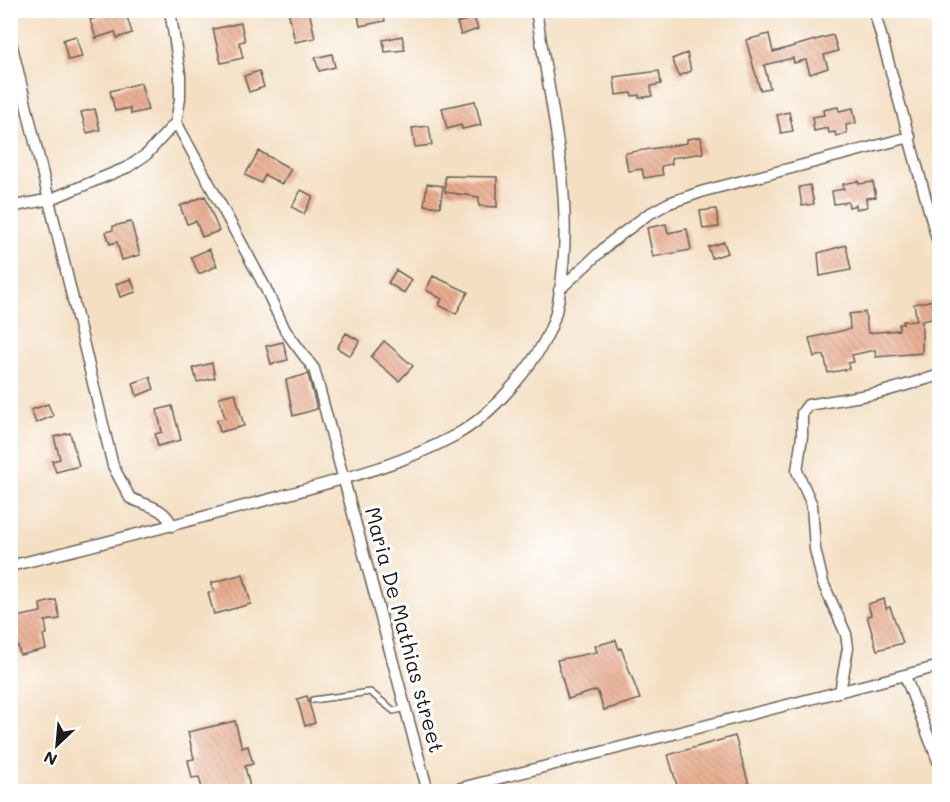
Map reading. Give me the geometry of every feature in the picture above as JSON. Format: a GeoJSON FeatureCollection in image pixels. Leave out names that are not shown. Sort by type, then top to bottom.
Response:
{"type":"FeatureCollection","features":[{"type":"Feature","properties":{"kind":"street"},"geometry":{"type":"LineString","coordinates":[[10,207],[51,199],[128,167],[147,154],[176,122],[180,99],[180,74],[170,10]]}},
{"type":"Feature","properties":{"kind":"street"},"geometry":{"type":"LineString","coordinates":[[10,566],[172,526],[387,466],[455,436],[493,409],[511,390],[547,333],[555,314],[565,219],[562,162],[536,10]]}},
{"type":"Feature","properties":{"kind":"street"},"geometry":{"type":"LineString","coordinates":[[874,10],[939,250]]}},
{"type":"Feature","properties":{"kind":"street"},"geometry":{"type":"LineString","coordinates":[[10,38],[51,199],[113,466],[130,498],[161,510],[168,516],[172,526]]}},
{"type":"Feature","properties":{"kind":"street","name":"Maria De Mathias street"},"geometry":{"type":"LineString","coordinates":[[176,122],[265,287],[285,330],[314,369],[428,792]]}},
{"type":"Feature","properties":{"kind":"street"},"geometry":{"type":"LineString","coordinates":[[559,290],[611,242],[647,215],[669,203],[704,191],[910,137]]}},
{"type":"Feature","properties":{"kind":"street"},"geometry":{"type":"LineString","coordinates":[[840,692],[848,648],[846,634],[823,583],[815,549],[812,505],[797,471],[802,413],[808,405],[879,393],[939,375]]}},
{"type":"Feature","properties":{"kind":"street"},"geometry":{"type":"LineString","coordinates":[[445,792],[939,666]]}},
{"type":"Feature","properties":{"kind":"street"},"geometry":{"type":"LineString","coordinates":[[905,676],[939,766]]}},
{"type":"Feature","properties":{"kind":"lane"},"geometry":{"type":"LineString","coordinates":[[313,700],[369,692],[394,711],[406,708]]}},
{"type":"Feature","properties":{"kind":"building"},"geometry":{"type":"Polygon","coordinates":[[[118,10],[125,10],[132,33],[117,38],[115,32],[96,38],[90,20],[118,10]]]}},
{"type":"Feature","properties":{"kind":"building"},"geometry":{"type":"Polygon","coordinates":[[[288,10],[309,10],[315,38],[295,42],[288,10]]]}},
{"type":"Feature","properties":{"kind":"building"},"geometry":{"type":"Polygon","coordinates":[[[357,10],[383,10],[385,21],[360,26],[357,10]]]}},
{"type":"Feature","properties":{"kind":"building"},"geometry":{"type":"Polygon","coordinates":[[[474,17],[478,29],[461,35],[457,23],[474,17]]]}},
{"type":"Feature","properties":{"kind":"building"},"geometry":{"type":"Polygon","coordinates":[[[241,23],[245,41],[239,42],[243,58],[221,63],[213,29],[241,23]]]}},
{"type":"Feature","properties":{"kind":"building"},"geometry":{"type":"Polygon","coordinates":[[[769,34],[773,52],[833,35],[838,51],[824,55],[828,68],[810,74],[806,60],[794,63],[793,58],[764,65],[770,88],[760,90],[746,40],[769,34]]]}},
{"type":"Feature","properties":{"kind":"building"},"geometry":{"type":"Polygon","coordinates":[[[76,36],[82,57],[68,60],[63,40],[76,36]]]}},
{"type":"Feature","properties":{"kind":"building"},"geometry":{"type":"Polygon","coordinates":[[[402,36],[405,50],[385,52],[383,40],[402,36]]]}},
{"type":"Feature","properties":{"kind":"building"},"geometry":{"type":"Polygon","coordinates":[[[687,53],[691,71],[679,76],[672,59],[687,53]]]}},
{"type":"Feature","properties":{"kind":"building"},"geometry":{"type":"Polygon","coordinates":[[[332,54],[335,67],[319,71],[315,58],[332,54]]]}},
{"type":"Feature","properties":{"kind":"building"},"geometry":{"type":"Polygon","coordinates":[[[259,71],[264,87],[249,92],[244,76],[259,71]]]}},
{"type":"Feature","properties":{"kind":"building"},"geometry":{"type":"Polygon","coordinates":[[[659,71],[661,84],[651,86],[652,96],[639,98],[639,95],[632,96],[631,93],[616,95],[614,77],[659,71]]]}},
{"type":"Feature","properties":{"kind":"building"},"geometry":{"type":"Polygon","coordinates":[[[141,83],[148,110],[131,114],[130,108],[115,111],[110,91],[141,83]]]}},
{"type":"Feature","properties":{"kind":"building"},"geometry":{"type":"Polygon","coordinates":[[[475,101],[481,125],[462,129],[461,125],[447,129],[442,108],[475,101]]]}},
{"type":"Feature","properties":{"kind":"building"},"geometry":{"type":"Polygon","coordinates":[[[838,107],[839,111],[853,108],[856,123],[846,125],[847,133],[836,136],[835,132],[829,133],[828,128],[814,131],[812,117],[824,115],[823,110],[838,107]]]}},
{"type":"Feature","properties":{"kind":"building"},"geometry":{"type":"Polygon","coordinates":[[[95,109],[100,130],[87,133],[81,112],[95,109]]]}},
{"type":"Feature","properties":{"kind":"building"},"geometry":{"type":"Polygon","coordinates":[[[789,112],[793,131],[781,133],[777,115],[789,112]]]}},
{"type":"Feature","properties":{"kind":"building"},"geometry":{"type":"Polygon","coordinates":[[[429,126],[432,145],[415,147],[412,128],[429,126]]]}},
{"type":"Feature","properties":{"kind":"building"},"geometry":{"type":"Polygon","coordinates":[[[701,137],[703,153],[671,158],[672,164],[661,166],[663,175],[644,178],[642,169],[628,171],[625,153],[687,143],[687,139],[701,137]]]}},
{"type":"Feature","properties":{"kind":"building"},"geometry":{"type":"Polygon","coordinates":[[[259,151],[291,169],[282,184],[265,175],[261,183],[245,175],[259,151]]]}},
{"type":"Feature","properties":{"kind":"building"},"geometry":{"type":"Polygon","coordinates":[[[445,176],[497,177],[497,207],[479,206],[479,197],[445,192],[445,176]]]}},
{"type":"Feature","properties":{"kind":"building"},"geometry":{"type":"Polygon","coordinates":[[[858,181],[859,184],[873,182],[876,197],[866,198],[867,207],[856,209],[856,205],[849,207],[848,202],[834,204],[832,191],[844,189],[843,184],[858,181]]]}},
{"type":"Feature","properties":{"kind":"building"},"geometry":{"type":"Polygon","coordinates":[[[427,184],[443,186],[440,207],[424,205],[427,184]]]}},
{"type":"Feature","properties":{"kind":"building"},"geometry":{"type":"Polygon","coordinates":[[[810,185],[814,204],[802,206],[799,187],[810,185]]]}},
{"type":"Feature","properties":{"kind":"building"},"geometry":{"type":"Polygon","coordinates":[[[301,190],[313,196],[304,214],[292,207],[301,190]]]}},
{"type":"Feature","properties":{"kind":"building"},"geometry":{"type":"Polygon","coordinates":[[[205,196],[219,231],[202,237],[196,221],[187,224],[180,206],[205,196]]]}},
{"type":"Feature","properties":{"kind":"building"},"geometry":{"type":"Polygon","coordinates":[[[716,209],[719,227],[703,229],[700,211],[716,209]]]}},
{"type":"Feature","properties":{"kind":"building"},"geometry":{"type":"Polygon","coordinates":[[[131,222],[140,255],[122,260],[117,242],[110,244],[106,232],[113,230],[113,226],[131,222]]]}},
{"type":"Feature","properties":{"kind":"building"},"geometry":{"type":"Polygon","coordinates":[[[666,224],[668,233],[687,229],[691,250],[653,257],[647,228],[666,224]]]}},
{"type":"Feature","properties":{"kind":"building"},"geometry":{"type":"Polygon","coordinates":[[[724,242],[728,253],[712,258],[708,247],[724,242]]]}},
{"type":"Feature","properties":{"kind":"building"},"geometry":{"type":"Polygon","coordinates":[[[846,245],[851,270],[820,276],[818,253],[846,245]]]}},
{"type":"Feature","properties":{"kind":"building"},"geometry":{"type":"Polygon","coordinates":[[[209,249],[217,266],[199,274],[191,257],[209,249]]]}},
{"type":"Feature","properties":{"kind":"building"},"geometry":{"type":"Polygon","coordinates":[[[396,270],[412,280],[404,293],[388,283],[396,270]]]}},
{"type":"Feature","properties":{"kind":"building"},"geometry":{"type":"Polygon","coordinates":[[[433,276],[468,292],[456,314],[439,305],[442,299],[426,290],[433,276]]]}},
{"type":"Feature","properties":{"kind":"building"},"geometry":{"type":"Polygon","coordinates":[[[131,279],[136,292],[120,297],[116,284],[131,279]]]}},
{"type":"Feature","properties":{"kind":"building"},"geometry":{"type":"Polygon","coordinates":[[[934,300],[937,318],[922,321],[922,353],[876,357],[875,350],[852,355],[854,362],[848,363],[849,369],[828,373],[824,355],[814,357],[809,338],[850,329],[849,314],[865,312],[868,333],[899,330],[899,324],[903,324],[903,321],[917,321],[914,304],[934,300]]]}},
{"type":"Feature","properties":{"kind":"building"},"geometry":{"type":"Polygon","coordinates":[[[346,333],[360,341],[350,356],[337,348],[346,333]]]}},
{"type":"Feature","properties":{"kind":"building"},"geometry":{"type":"Polygon","coordinates":[[[384,341],[413,366],[399,381],[371,357],[384,341]]]}},
{"type":"Feature","properties":{"kind":"building"},"geometry":{"type":"Polygon","coordinates":[[[283,342],[288,360],[271,364],[266,346],[283,342]]]}},
{"type":"Feature","properties":{"kind":"building"},"geometry":{"type":"Polygon","coordinates":[[[212,363],[215,378],[197,382],[193,368],[212,363]]]}},
{"type":"Feature","properties":{"kind":"building"},"geometry":{"type":"Polygon","coordinates":[[[308,374],[317,409],[293,416],[286,380],[308,374]]]}},
{"type":"Feature","properties":{"kind":"building"},"geometry":{"type":"Polygon","coordinates":[[[150,377],[154,389],[137,396],[133,383],[150,377]]]}},
{"type":"Feature","properties":{"kind":"building"},"geometry":{"type":"Polygon","coordinates":[[[235,393],[244,426],[220,432],[217,420],[225,418],[219,397],[235,393]]]}},
{"type":"Feature","properties":{"kind":"building"},"geometry":{"type":"Polygon","coordinates":[[[48,404],[53,416],[36,423],[31,410],[48,404]]]}},
{"type":"Feature","properties":{"kind":"building"},"geometry":{"type":"Polygon","coordinates":[[[172,406],[181,440],[158,446],[155,434],[162,432],[157,410],[172,406]]]}},
{"type":"Feature","properties":{"kind":"building"},"geometry":{"type":"Polygon","coordinates":[[[70,433],[79,466],[56,472],[52,461],[60,459],[54,437],[70,433]]]}},
{"type":"Feature","properties":{"kind":"building"},"geometry":{"type":"Polygon","coordinates":[[[243,574],[251,604],[214,614],[208,593],[214,591],[211,583],[243,574]]]}},
{"type":"Feature","properties":{"kind":"building"},"geometry":{"type":"Polygon","coordinates":[[[884,599],[886,608],[890,607],[903,643],[877,650],[867,616],[871,615],[868,604],[884,599]]]}},
{"type":"Feature","properties":{"kind":"building"},"geometry":{"type":"Polygon","coordinates":[[[56,600],[60,619],[45,621],[47,634],[43,635],[46,649],[20,655],[18,646],[10,648],[10,623],[17,622],[16,617],[41,612],[40,604],[56,600]]]}},
{"type":"Feature","properties":{"kind":"building"},"geometry":{"type":"Polygon","coordinates":[[[616,640],[640,699],[604,710],[597,690],[568,699],[557,660],[597,652],[595,646],[616,640]]]}},
{"type":"Feature","properties":{"kind":"building"},"geometry":{"type":"Polygon","coordinates":[[[307,696],[315,723],[305,726],[297,699],[307,696]]]}},
{"type":"Feature","properties":{"kind":"building"},"geometry":{"type":"Polygon","coordinates":[[[235,721],[242,748],[248,746],[253,764],[245,766],[251,792],[203,792],[199,777],[192,778],[188,760],[194,759],[188,732],[235,721]]]}},
{"type":"Feature","properties":{"kind":"building"},"geometry":{"type":"Polygon","coordinates":[[[735,736],[751,792],[679,792],[668,755],[735,736]]]}}]}
